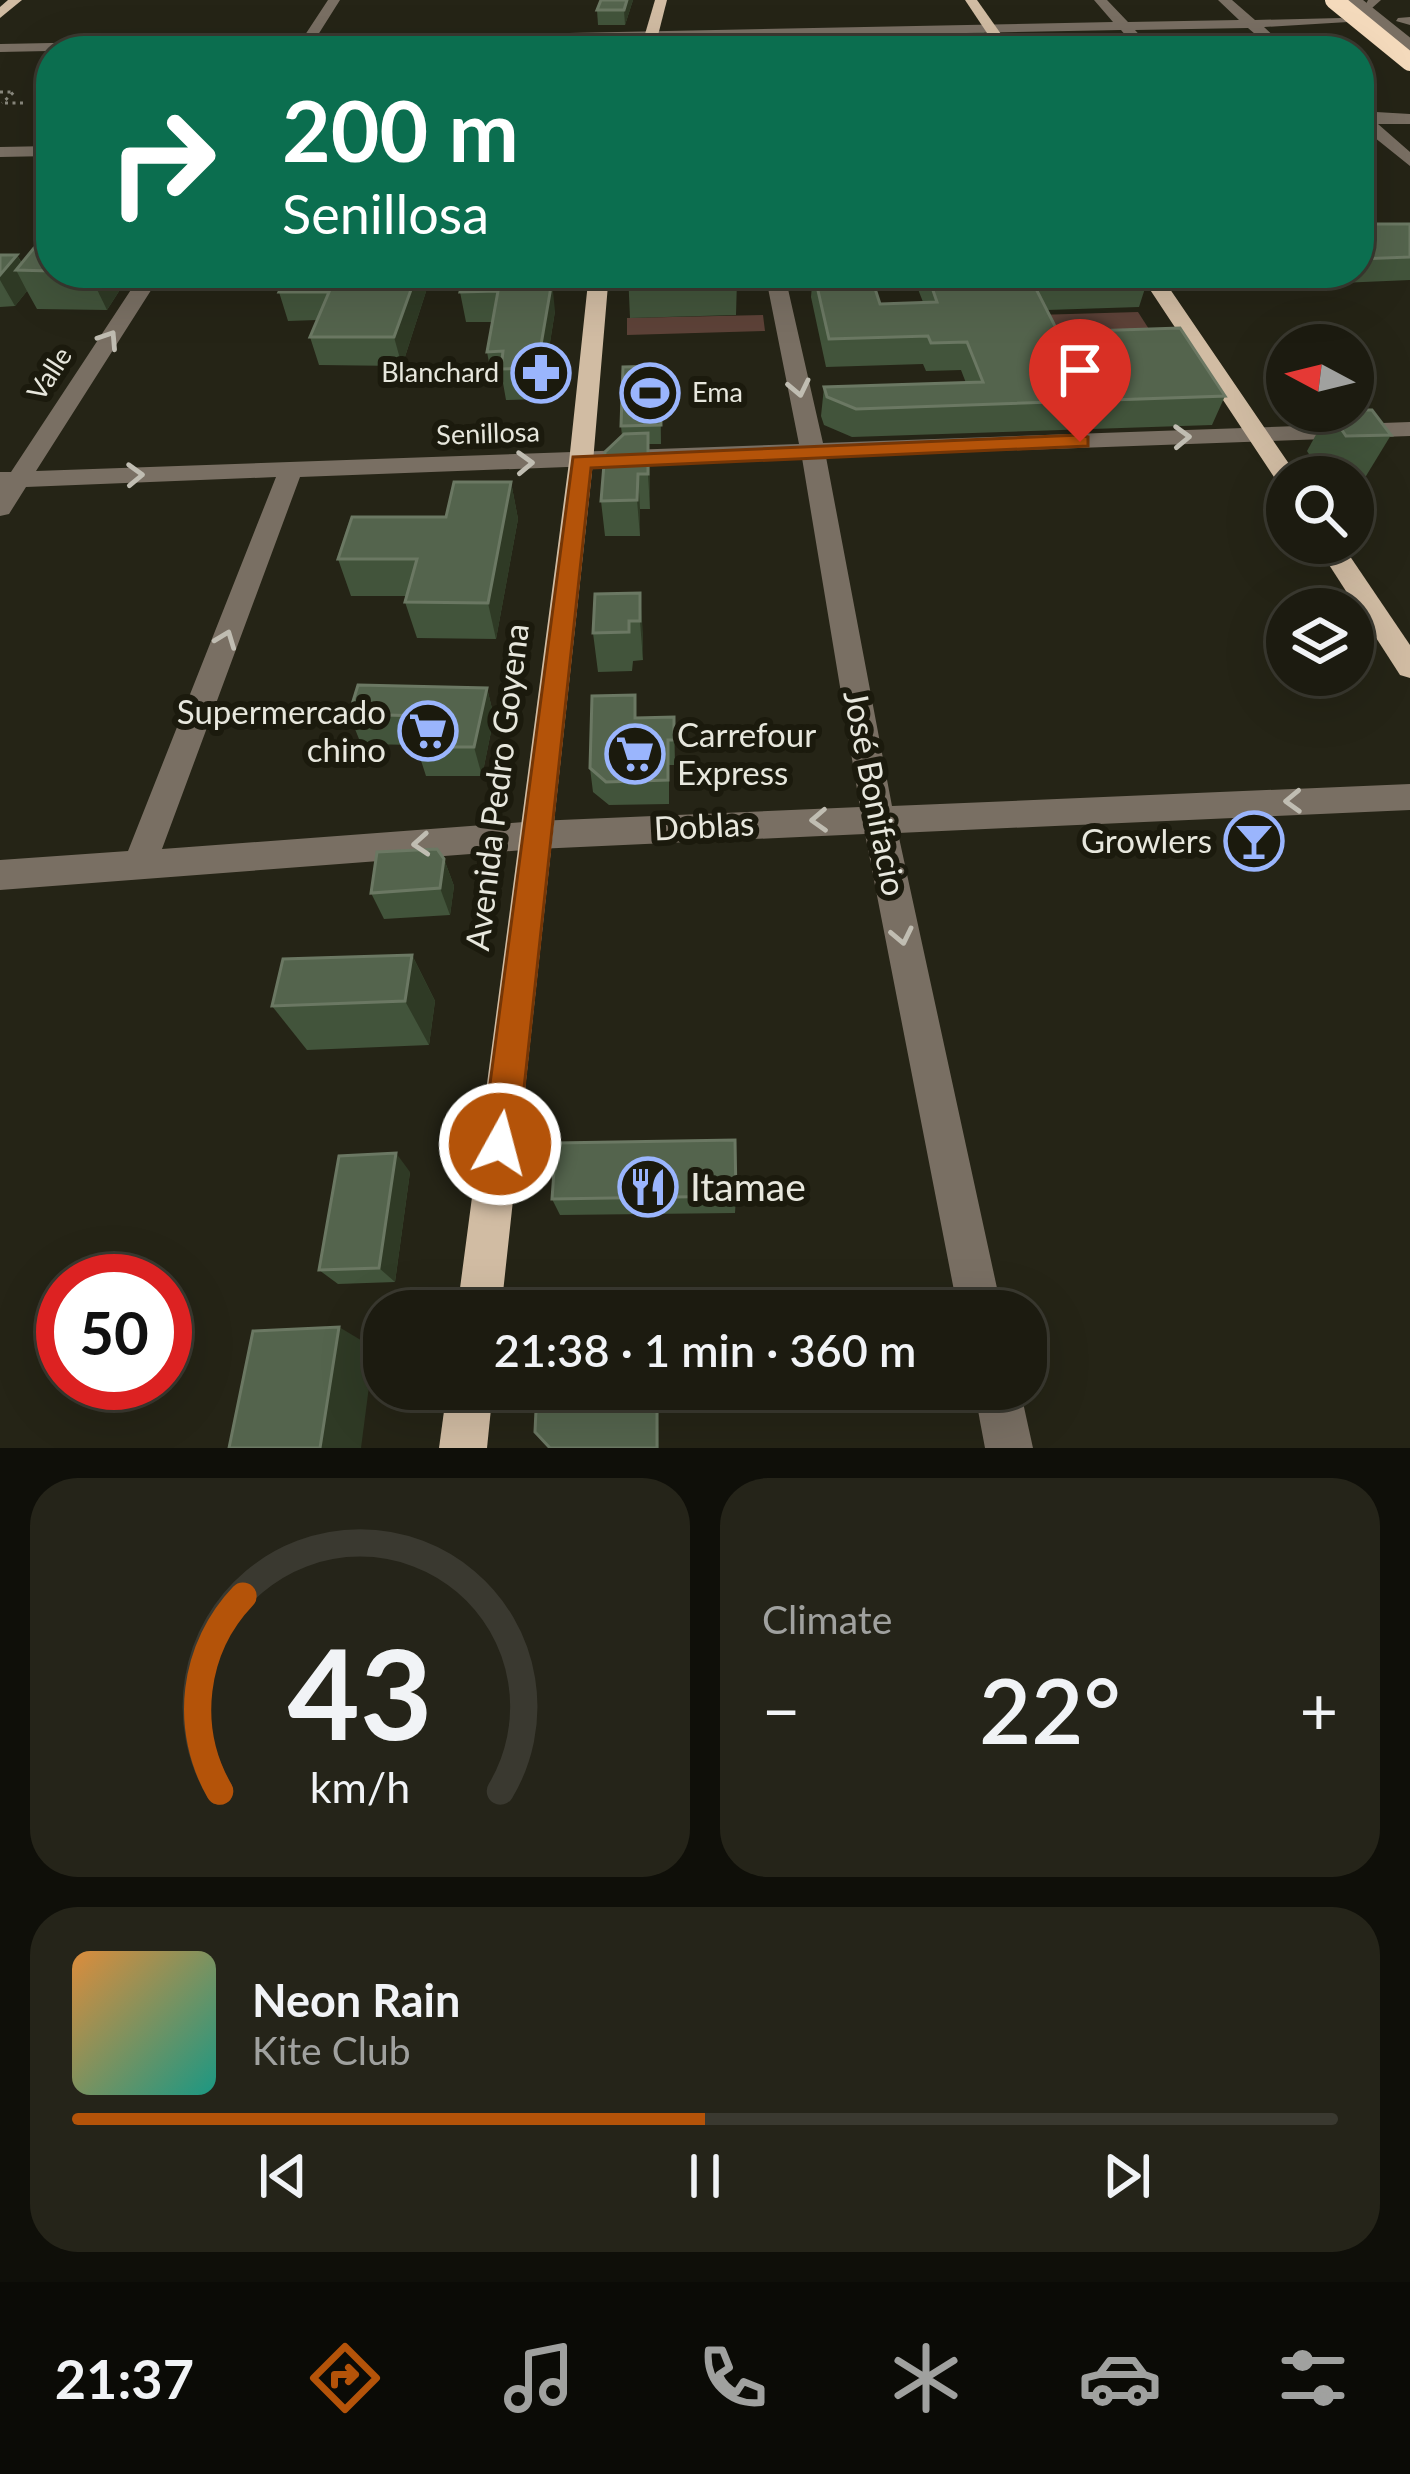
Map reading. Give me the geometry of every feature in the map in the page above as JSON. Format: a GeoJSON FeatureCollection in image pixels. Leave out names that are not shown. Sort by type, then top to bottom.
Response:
{"type":"FeatureCollection","features":[{"type":"Feature","properties":{"kind":"highway"},"geometry":{"type":"LineString","coordinates":[[1334,0],[1410,62]]}},
{"type":"Feature","properties":{"kind":"highway"},"geometry":{"type":"LineString","coordinates":[[1371,2],[1408,25]]}},
{"type":"Feature","properties":{"kind":"main road"},"geometry":{"type":"LineString","coordinates":[[0,14],[16,0]]}},
{"type":"Feature","properties":{"kind":"main road"},"geometry":{"type":"LineString","coordinates":[[651,36],[661,0]]}},
{"type":"Feature","properties":{"kind":"main road"},"geometry":{"type":"LineString","coordinates":[[971,0],[996,36]]}},
{"type":"Feature","properties":{"kind":"main road","name":"Avenida Pedro Goyena"},"geometry":{"type":"LineString","coordinates":[[482,1290],[598,288]]}},
{"type":"Feature","properties":{"kind":"main road"},"geometry":{"type":"LineString","coordinates":[[1159,288],[1272,456]]}},
{"type":"Feature","properties":{"kind":"main road"},"geometry":{"type":"LineString","coordinates":[[1342,564],[1410,667]]}},
{"type":"Feature","properties":{"kind":"main road"},"geometry":{"type":"LineString","coordinates":[[463,1448],[468,1410]]}},
{"type":"Feature","properties":{"kind":"street"},"geometry":{"type":"LineString","coordinates":[[311,36],[334,0]]}},
{"type":"Feature","properties":{"kind":"street"},"geometry":{"type":"LineString","coordinates":[[1100,0],[1133,36]]}},
{"type":"Feature","properties":{"kind":"street"},"geometry":{"type":"LineString","coordinates":[[1224,0],[1266,36]]}},
{"type":"Feature","properties":{"kind":"street"},"geometry":{"type":"LineString","coordinates":[[1318,0],[1410,47]]}},
{"type":"Feature","properties":{"kind":"street"},"geometry":{"type":"LineString","coordinates":[[800,36],[1252,24],[1347,11]]}},
{"type":"Feature","properties":{"kind":"street"},"geometry":{"type":"LineString","coordinates":[[0,48],[36,48]]}},
{"type":"Feature","properties":{"kind":"street"},"geometry":{"type":"LineString","coordinates":[[1374,118],[1410,118]]}},
{"type":"Feature","properties":{"kind":"street"},"geometry":{"type":"LineString","coordinates":[[1374,130],[1410,161]]}},
{"type":"Feature","properties":{"kind":"street"},"geometry":{"type":"LineString","coordinates":[[0,152],[36,152]]}},
{"type":"Feature","properties":{"kind":"street","name":"Valle"},"geometry":{"type":"LineString","coordinates":[[0,508],[9,479],[142,288]]}},
{"type":"Feature","properties":{"kind":"street","name":"José Bonifacio"},"geometry":{"type":"LineString","coordinates":[[778,288],[813,453],[878,817],[976,1290]]}},
{"type":"Feature","properties":{"kind":"street","name":"Senillosa"},"geometry":{"type":"LineString","coordinates":[[9,479],[1410,429]]}},
{"type":"Feature","properties":{"kind":"street"},"geometry":{"type":"LineString","coordinates":[[139,866],[291,470]]}},
{"type":"Feature","properties":{"kind":"street","name":"Doblas"},"geometry":{"type":"LineString","coordinates":[[0,875],[537,835],[1410,797]]}},
{"type":"Feature","properties":{"kind":"street"},"geometry":{"type":"LineString","coordinates":[[1001,1410],[1009,1448]]}},
{"type":"Feature","properties":{"kind":"path"},"geometry":{"type":"LineString","coordinates":[[0,92],[14,92],[1,103]]}},
{"type":"Feature","properties":{"kind":"path"},"geometry":{"type":"LineString","coordinates":[[1,103],[24,103]]}},
{"type":"Feature","properties":{"kind":"shaded area"},"geometry":{"type":"Polygon","coordinates":[[[1138,312],[1163,351],[1055,355],[1036,315],[1138,312]]]}},
{"type":"Feature","properties":{"kind":"shaded area"},"geometry":{"type":"Polygon","coordinates":[[[763,315],[765,331],[627,335],[627,318],[763,315]]]}},
{"type":"Feature","properties":{"kind":"building"},"geometry":{"type":"Polygon","coordinates":[[[601,0],[627,0],[624,10],[597,10],[601,0]]]}},
{"type":"Feature","properties":{"kind":"building"},"geometry":{"type":"Polygon","coordinates":[[[1374,224],[1410,224],[1410,257],[1374,258],[1374,224]]]}},
{"type":"Feature","properties":{"kind":"building"},"geometry":{"type":"Polygon","coordinates":[[[34,248],[36,248],[36,271],[16,270],[34,248]]]}},
{"type":"Feature","properties":{"kind":"building"},"geometry":{"type":"Polygon","coordinates":[[[0,255],[17,255],[0,275],[0,255]]]}},
{"type":"Feature","properties":{"kind":"building"},"geometry":{"type":"Polygon","coordinates":[[[281,288],[412,288],[394,337],[310,337],[329,292],[279,292],[281,288]]]}},
{"type":"Feature","properties":{"kind":"building"},"geometry":{"type":"Polygon","coordinates":[[[461,288],[551,288],[537,368],[501,369],[503,351],[487,352],[498,291],[460,292],[461,288]]]}},
{"type":"Feature","properties":{"kind":"building"},"geometry":{"type":"Polygon","coordinates":[[[817,288],[875,288],[880,304],[937,302],[932,288],[1036,288],[1058,332],[1180,328],[1225,396],[856,409],[827,397],[824,387],[983,382],[967,342],[931,343],[928,336],[829,339],[817,288]]]}},
{"type":"Feature","properties":{"kind":"building"},"geometry":{"type":"Polygon","coordinates":[[[660,366],[661,425],[621,426],[623,367],[660,366]]]}},
{"type":"Feature","properties":{"kind":"building"},"geometry":{"type":"Polygon","coordinates":[[[1374,413],[1391,435],[1346,436],[1343,432],[1374,432],[1374,413]]]}},
{"type":"Feature","properties":{"kind":"building"},"geometry":{"type":"Polygon","coordinates":[[[648,433],[648,474],[638,474],[637,500],[601,501],[605,452],[624,434],[648,433]]]}},
{"type":"Feature","properties":{"kind":"building"},"geometry":{"type":"Polygon","coordinates":[[[454,482],[511,482],[488,603],[405,602],[417,559],[338,559],[352,517],[446,517],[454,482]]]}},
{"type":"Feature","properties":{"kind":"building"},"geometry":{"type":"Polygon","coordinates":[[[640,593],[640,621],[629,621],[629,632],[593,633],[595,594],[640,593]]]}},
{"type":"Feature","properties":{"kind":"building"},"geometry":{"type":"Polygon","coordinates":[[[358,685],[487,688],[474,747],[416,747],[423,716],[349,714],[358,685]]]}},
{"type":"Feature","properties":{"kind":"building"},"geometry":{"type":"Polygon","coordinates":[[[635,695],[635,718],[674,717],[674,740],[668,740],[668,780],[606,782],[590,768],[592,696],[635,695]]]}},
{"type":"Feature","properties":{"kind":"building"},"geometry":{"type":"Polygon","coordinates":[[[437,849],[444,859],[440,888],[371,893],[377,852],[437,849]]]}},
{"type":"Feature","properties":{"kind":"building"},"geometry":{"type":"Polygon","coordinates":[[[412,955],[405,1001],[272,1006],[283,959],[412,955]]]}},
{"type":"Feature","properties":{"kind":"building","name":"Itamae"},"geometry":{"type":"Polygon","coordinates":[[[735,1140],[736,1196],[552,1199],[556,1143],[735,1140]]]}},
{"type":"Feature","properties":{"kind":"building"},"geometry":{"type":"Polygon","coordinates":[[[396,1153],[379,1268],[319,1270],[339,1156],[396,1153]]]}},
{"type":"Feature","properties":{"kind":"building"},"geometry":{"type":"Polygon","coordinates":[[[339,1327],[320,1448],[229,1448],[253,1331],[339,1327]]]}},
{"type":"Feature","properties":{"kind":"building"},"geometry":{"type":"Polygon","coordinates":[[[536,1410],[657,1410],[657,1448],[550,1448],[535,1432],[536,1410]]]}},
{"type":"Feature","properties":{"kind":"place","name":"Blanchard"},"geometry":{"type":"Point","coordinates":[541,373]}},
{"type":"Feature","properties":{"kind":"place","name":"Ema"},"geometry":{"type":"Point","coordinates":[650,393]}},
{"type":"Feature","properties":{"kind":"place","name":"Supermercado chino"},"geometry":{"type":"Point","coordinates":[428,731]}},
{"type":"Feature","properties":{"kind":"place","name":"Carrefour Express"},"geometry":{"type":"Point","coordinates":[635,754]}},
{"type":"Feature","properties":{"kind":"place","name":"Growlers"},"geometry":{"type":"Point","coordinates":[1254,841]}},
{"type":"Feature","properties":{"kind":"place","name":"Itamae"},"geometry":{"type":"Point","coordinates":[648,1187]}},
{"type":"Feature","properties":{"kind":"route"},"geometry":{"type":"LineString","coordinates":[[500,1144],[581,462],[1080,442]]}}]}
